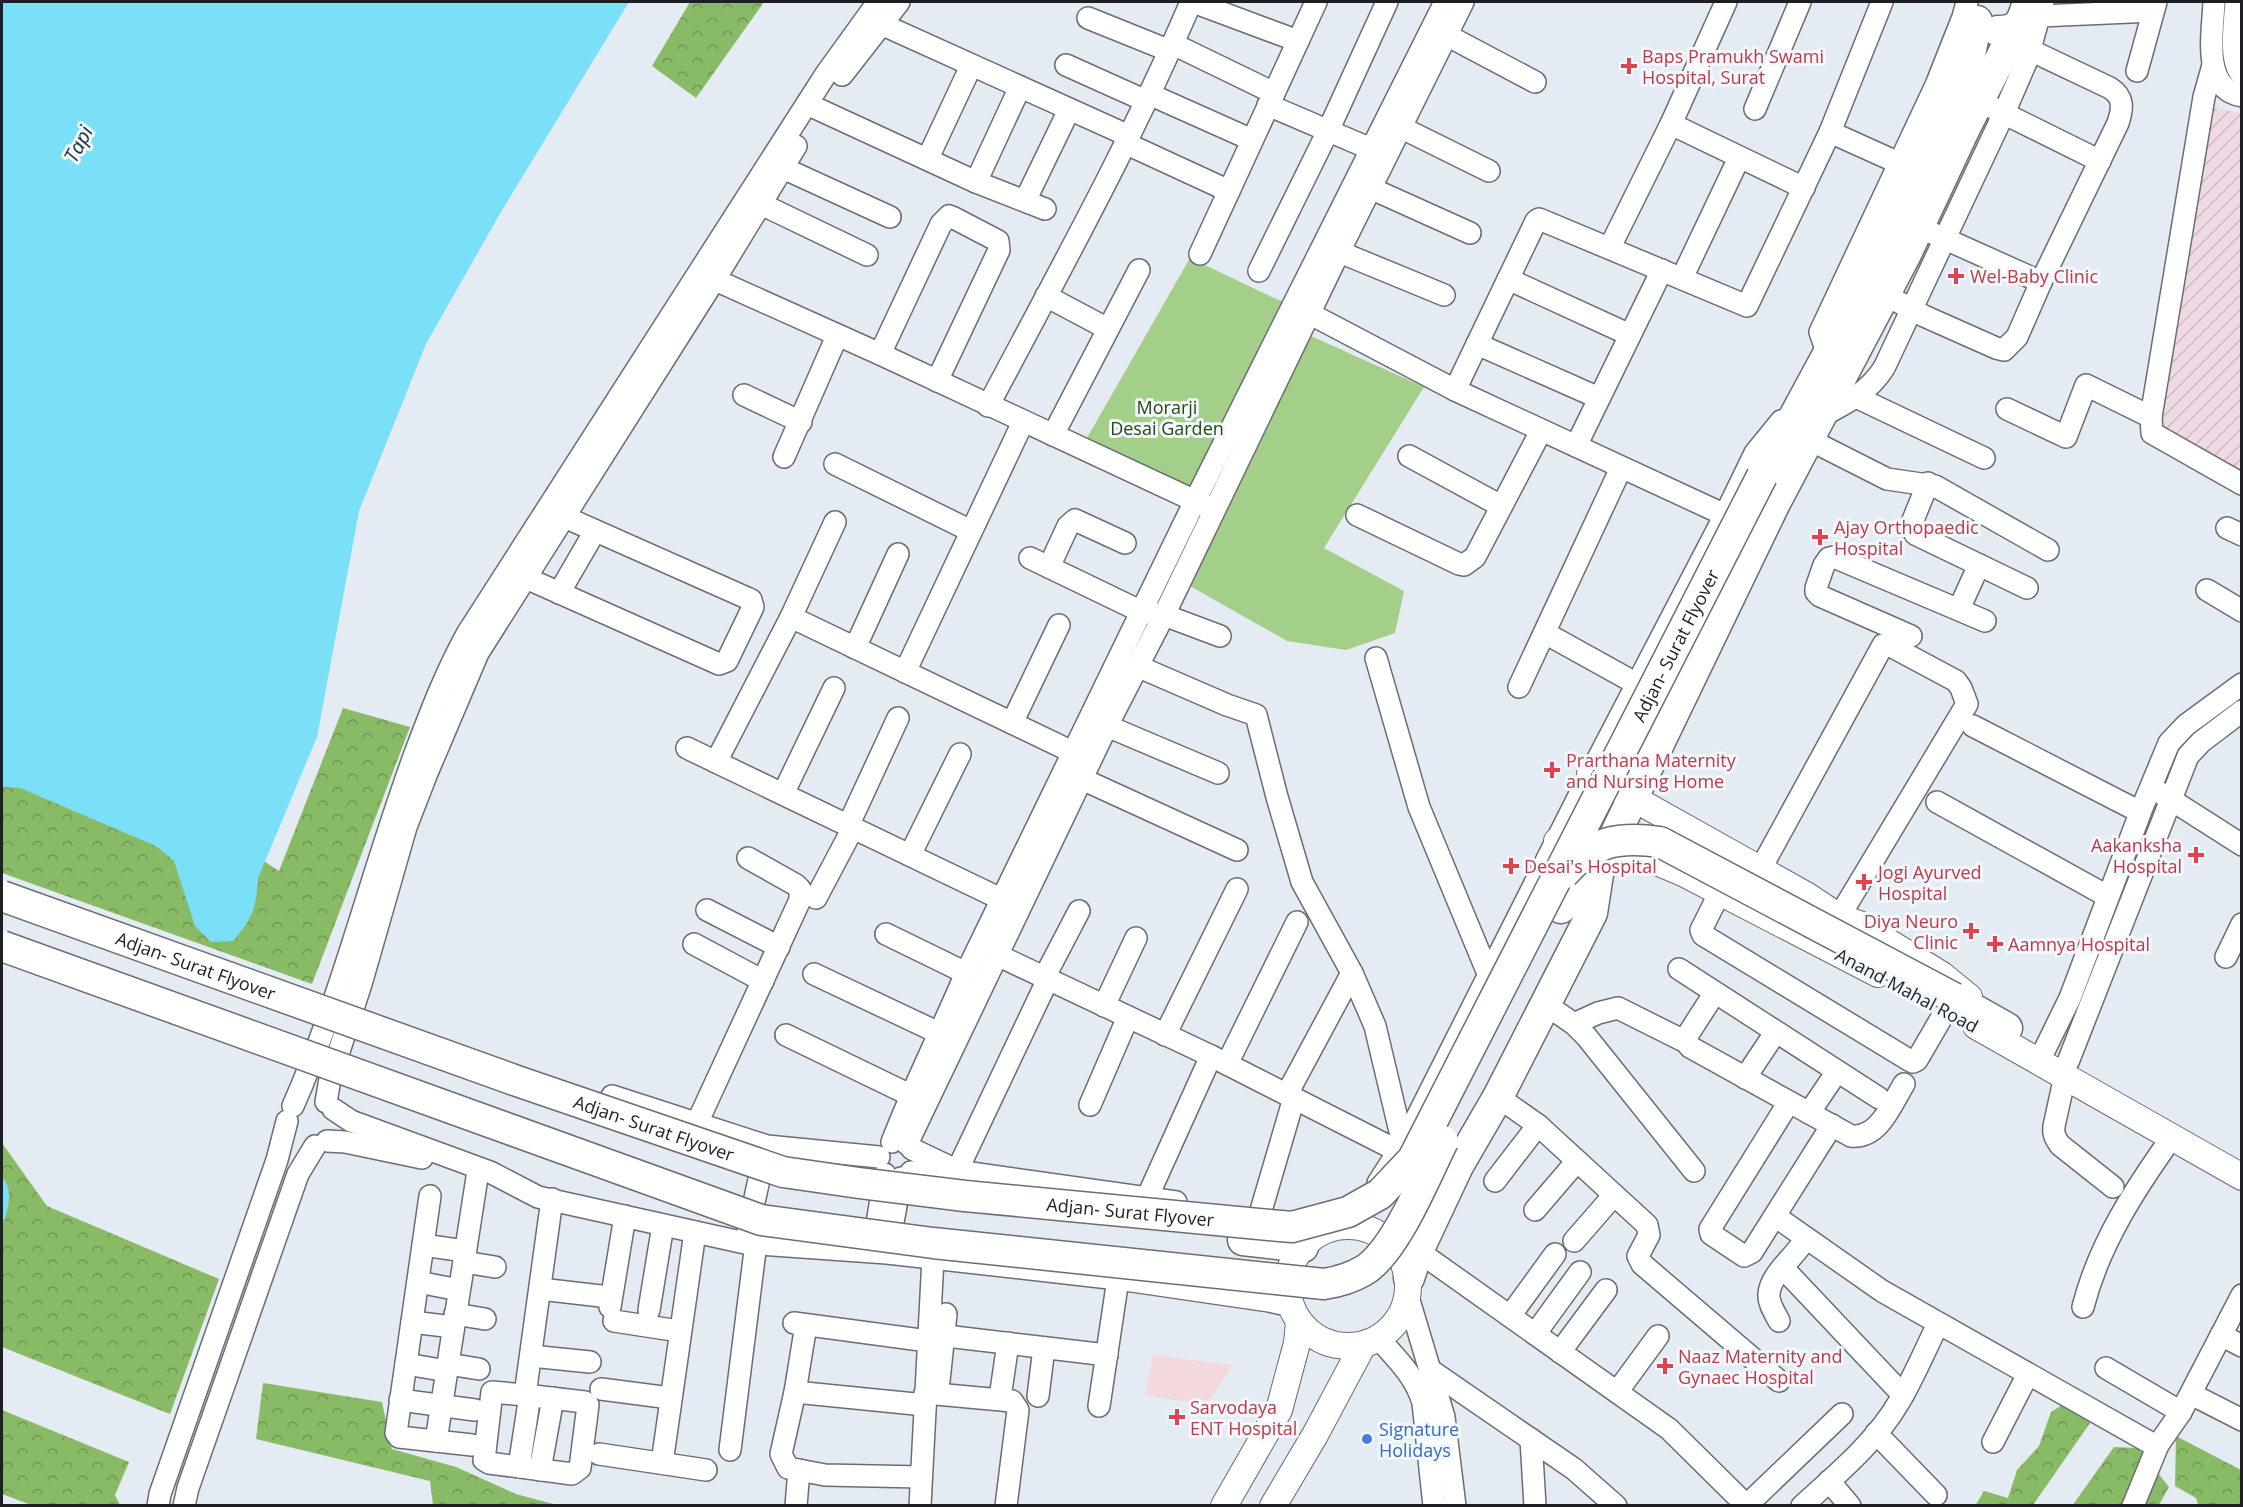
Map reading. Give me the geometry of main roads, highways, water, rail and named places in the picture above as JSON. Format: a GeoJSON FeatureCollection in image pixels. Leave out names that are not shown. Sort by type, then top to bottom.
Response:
{"type":"FeatureCollection","features":[{"type":"Feature","properties":{"kind":"highway"},"geometry":{"type":"LineString","coordinates":[[1972,8],[1987,28],[1998,31],[2010,31],[2028,23]]}},
{"type":"Feature","properties":{"kind":"highway"},"geometry":{"type":"LineString","coordinates":[[1968,99],[1965,78],[1972,8]]}},
{"type":"Feature","properties":{"kind":"highway"},"geometry":{"type":"LineString","coordinates":[[1412,1276],[1458,1166],[1498,1098],[1592,914],[1602,862],[1774,505],[1884,294],[1931,233],[1968,99],[2028,23]]}},
{"type":"Feature","properties":{"kind":"highway","name":"Adjan- Surat Flyover"},"geometry":{"type":"LineString","coordinates":[[2,946],[761,1220],[933,1243],[1324,1284],[1341,1281],[1364,1271],[1388,1248],[1555,899],[1762,476],[1861,293],[1909,168],[1968,99]]}},
{"type":"Feature","properties":{"kind":"highway"},"geometry":{"type":"LineString","coordinates":[[1555,899],[1576,860],[1599,845],[1620,839],[1637,838],[1660,842],[1950,1004],[2007,1028]]}},
{"type":"Feature","properties":{"kind":"highway","name":"Adjan- Surat Flyover"},"geometry":{"type":"LineString","coordinates":[[2,896],[517,1081],[790,1174],[965,1196],[1292,1227],[1348,1212],[1380,1194],[1413,1159],[1555,899],[1602,862]]}},
{"type":"Feature","properties":{"kind":"highway"},"geometry":{"type":"LineString","coordinates":[[2,913],[778,1192],[1298,1255]]}},
{"type":"Feature","properties":{"kind":"highway"},"geometry":{"type":"LineString","coordinates":[[2,933],[179,993],[781,1207],[1242,1249]]}},
{"type":"Feature","properties":{"kind":"main road","name":"Anand Mahal Road"},"geometry":{"type":"LineString","coordinates":[[1590,774],[1806,895],[1839,916],[1859,924],[1942,975],[2007,1028],[2172,1137],[2241,1177]]}},
{"type":"Feature","properties":{"kind":"main road","name":"Anand Mahal Road"},"geometry":{"type":"LineString","coordinates":[[1557,841],[1602,862],[1643,856],[1683,873],[1950,1004],[2241,1157]]}},
{"type":"Feature","properties":{"kind":"main road"},"geometry":{"type":"LineString","coordinates":[[1224,1506],[1279,1410],[1297,1343],[1295,1314],[1288,1292],[1288,1278],[1298,1255],[1316,1236],[1340,1227],[1365,1228],[1381,1235],[1394,1246],[1412,1276],[1402,1314],[1392,1328],[1371,1342],[1345,1347],[1328,1343],[1312,1335],[1295,1314]]}},
{"type":"Feature","properties":{"kind":"main road"},"geometry":{"type":"LineString","coordinates":[[1273,1506],[1371,1342]]}},
{"type":"Feature","properties":{"kind":"main road"},"geometry":{"type":"LineString","coordinates":[[1243,1506],[1278,1443],[1281,1433],[1279,1410]]}},
{"type":"Feature","properties":{"kind":"main road"},"geometry":{"type":"LineString","coordinates":[[1257,1506],[1293,1447],[1315,1435]]}},
{"type":"Feature","properties":{"kind":"water","name":"Tapi"},"geometry":{"type":"Polygon","coordinates":[[[2,2],[629,2],[502,210],[426,344],[359,511],[317,737],[258,878],[252,912],[245,926],[233,941],[211,942],[195,926],[174,861],[156,846],[20,788],[2,787],[2,2]]]}},
{"type":"Feature","properties":{"kind":"water"},"geometry":{"type":"Polygon","coordinates":[[[2,1177],[9,1195],[8,1209],[2,1228],[2,1177]]]}},
{"type":"Feature","properties":{"kind":"place","name":"Baps Pramukh Swami Hospital, Surat"},"geometry":{"type":"Point","coordinates":[1629,66]}},
{"type":"Feature","properties":{"kind":"place","name":"Wel-Baby Clinic"},"geometry":{"type":"Point","coordinates":[1956,276]}},
{"type":"Feature","properties":{"kind":"place","name":"Ajay Orthopaedic Hospital"},"geometry":{"type":"Point","coordinates":[1820,537]}},
{"type":"Feature","properties":{"kind":"place","name":"Prarthana Maternity and Nursing Home"},"geometry":{"type":"Point","coordinates":[1552,770]}},
{"type":"Feature","properties":{"kind":"place","name":"Aakanksha Hospital"},"geometry":{"type":"Point","coordinates":[2196,855]}},
{"type":"Feature","properties":{"kind":"place","name":"Desai's Hospital"},"geometry":{"type":"Point","coordinates":[1511,866]}},
{"type":"Feature","properties":{"kind":"place","name":"Jogi Ayurved Hospital"},"geometry":{"type":"Point","coordinates":[1864,882]}},
{"type":"Feature","properties":{"kind":"place","name":"Diya Neuro Clinic"},"geometry":{"type":"Point","coordinates":[1971,931]}},
{"type":"Feature","properties":{"kind":"place","name":"Aamnya Hospital"},"geometry":{"type":"Point","coordinates":[1995,944]}},
{"type":"Feature","properties":{"kind":"place","name":"Naaz Maternity and Gynaec Hospital"},"geometry":{"type":"Point","coordinates":[1665,1366]}},
{"type":"Feature","properties":{"kind":"place","name":"Sarvodaya ENT Hospital"},"geometry":{"type":"Point","coordinates":[1177,1417]}},
{"type":"Feature","properties":{"kind":"place","name":"Signature Holidays"},"geometry":{"type":"Point","coordinates":[1367,1439]}},
{"type":"Feature","properties":{"kind":"park label","name":"Morarji Desai Garden"},"geometry":{"type":"Point","coordinates":[1167,417]}}]}
